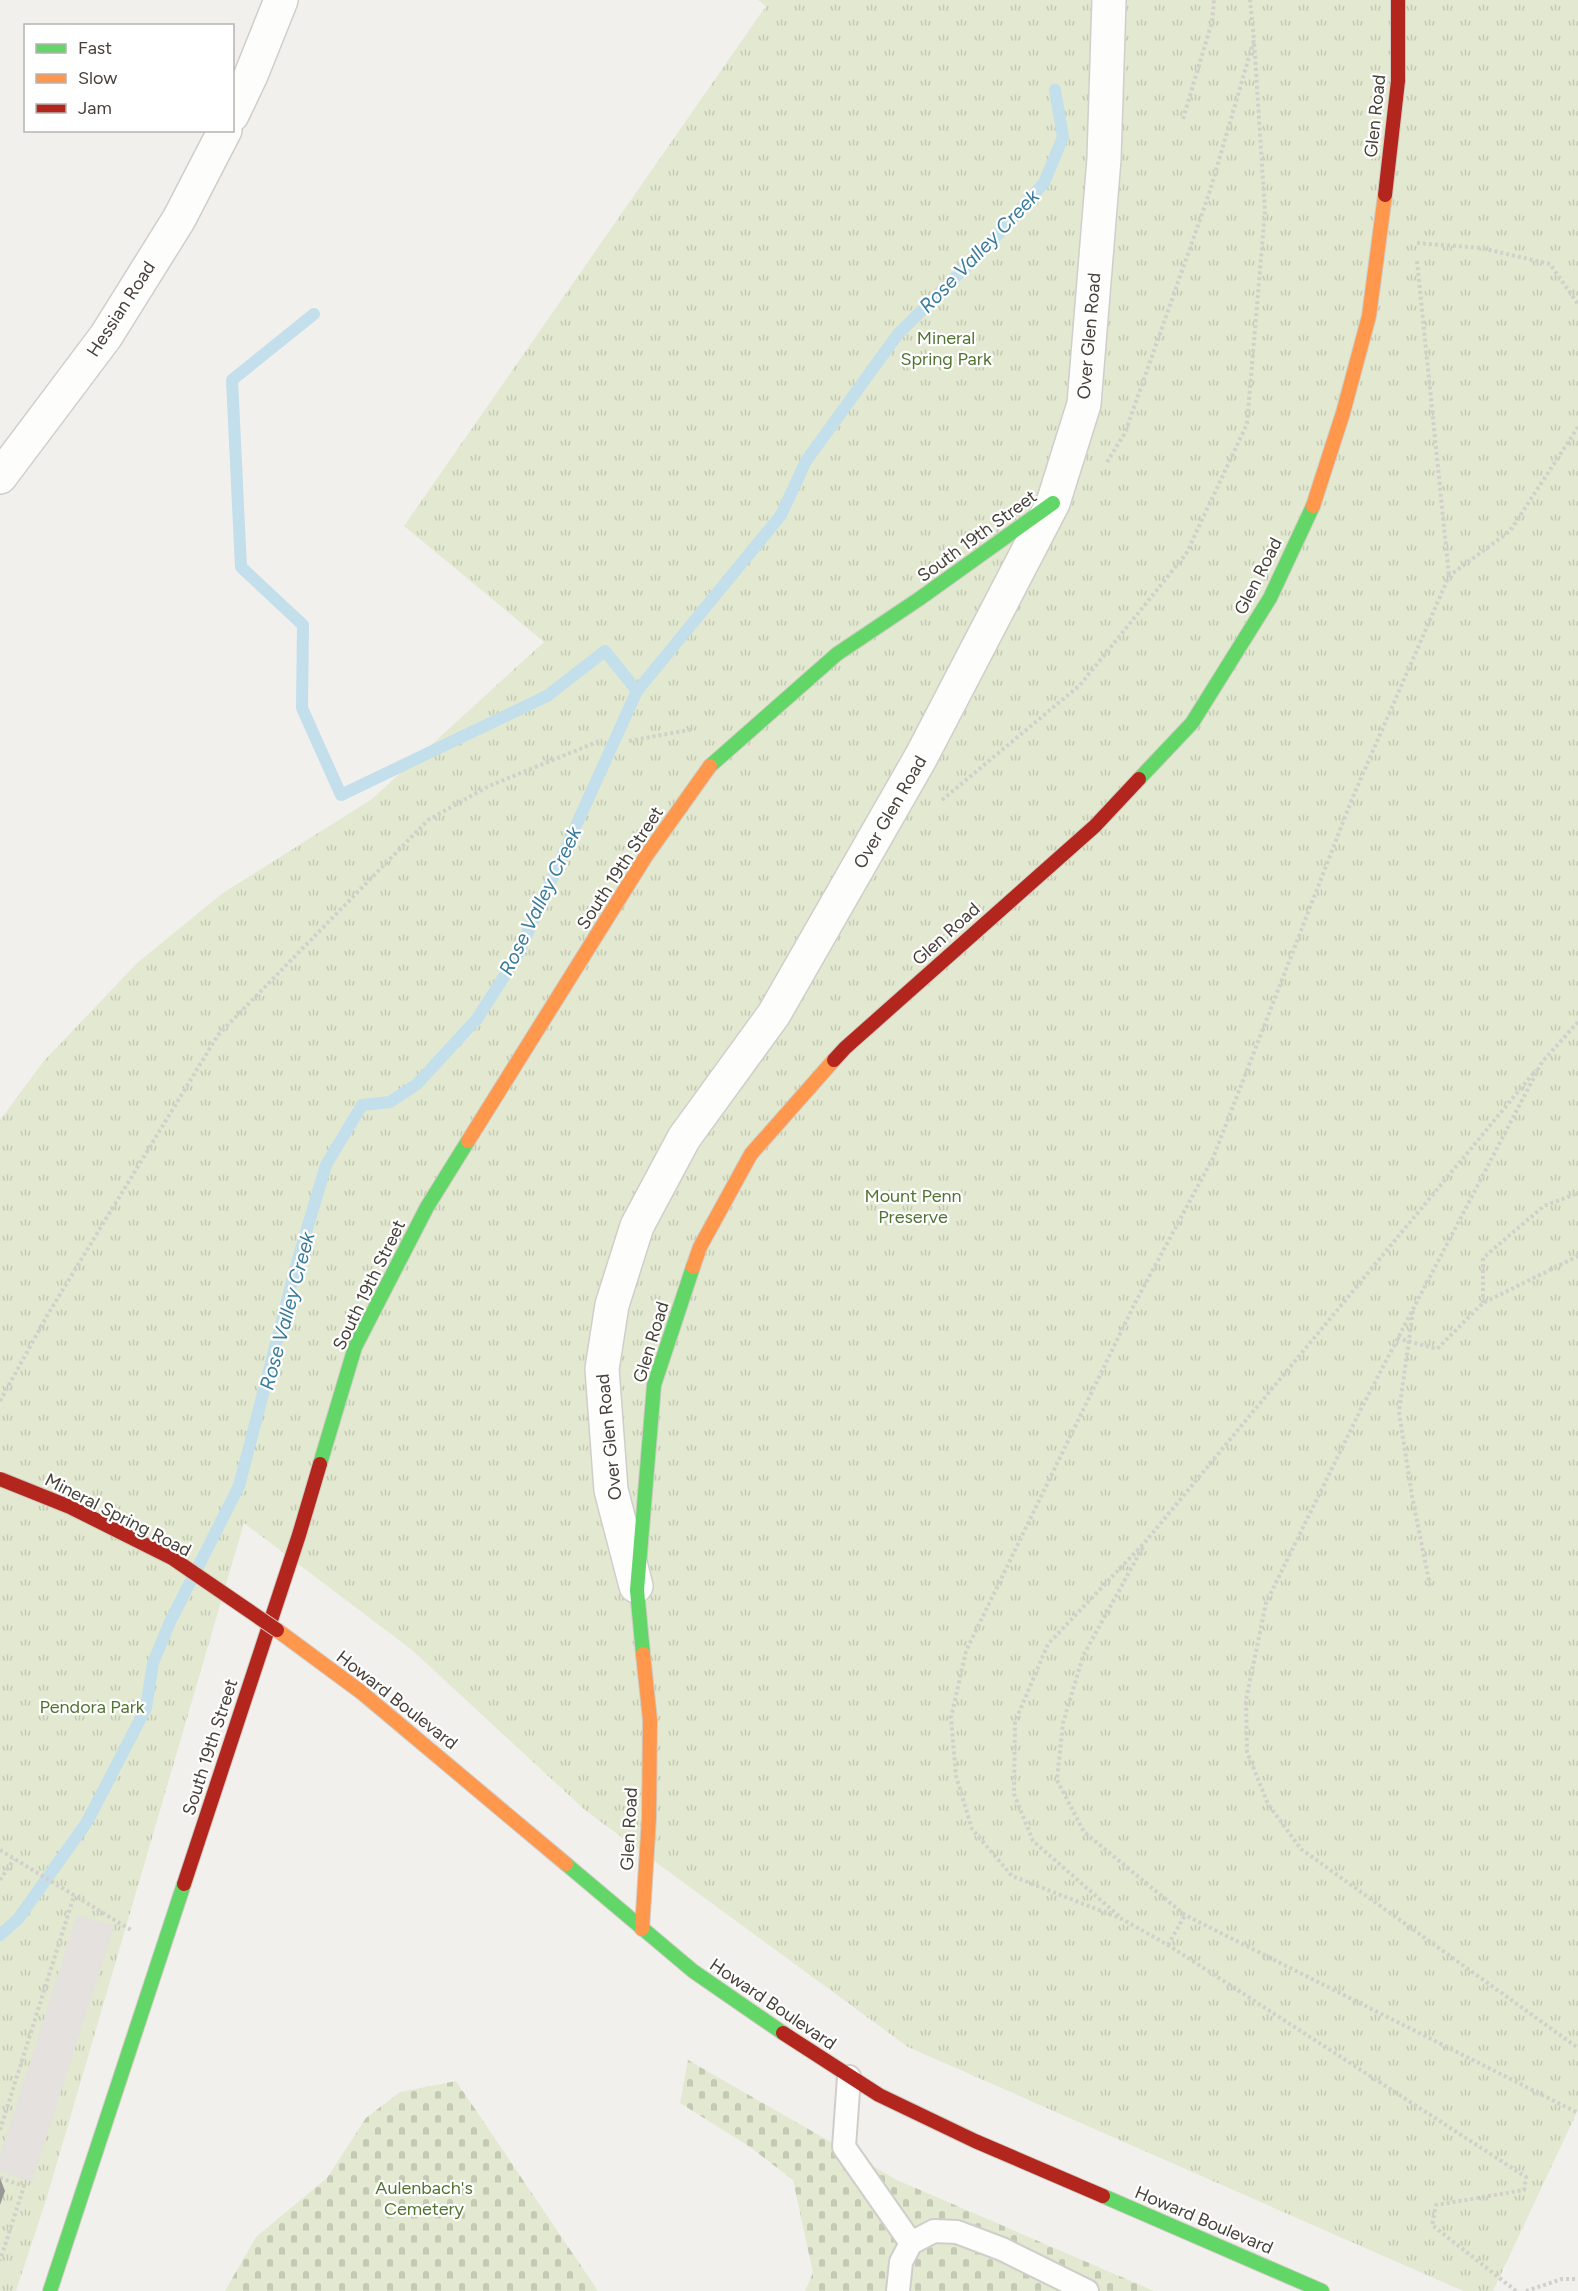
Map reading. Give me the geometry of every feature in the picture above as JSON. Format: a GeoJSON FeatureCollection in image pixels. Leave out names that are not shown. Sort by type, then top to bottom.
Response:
{"type":"FeatureCollection","features":[{"type":"Feature","properties":{"kind":"street"},"geometry":{"type":"LineString","coordinates":[[234,111],[281,0]]}},
{"type":"Feature","properties":{"kind":"street","name":"Over Glen Road"},"geometry":{"type":"LineString","coordinates":[[637,1590],[611,1490],[602,1369],[612,1305],[637,1226],[684,1138],[774,1014],[921,758],[1053,503],[1084,404],[1104,159],[1108,0]]}},
{"type":"Feature","properties":{"kind":"street","name":"Glen Road"},"geometry":{"type":"LineString","coordinates":[[642,1929],[649,1818],[650,1720],[637,1590],[654,1385],[700,1247],[751,1154],[845,1048],[1095,826],[1192,723],[1270,598],[1314,503],[1343,413],[1369,316],[1398,81],[1398,0]]}},
{"type":"Feature","properties":{"kind":"street","name":"Hessian Road"},"geometry":{"type":"LineString","coordinates":[[5,464],[106,336],[179,219],[224,132]]}},
{"type":"Feature","properties":{"kind":"street","name":"South 19th Street"},"geometry":{"type":"LineString","coordinates":[[50,2291],[295,1546],[355,1347],[427,1208],[646,856],[710,767],[837,654],[919,599],[1053,503]]}},
{"type":"Feature","properties":{"kind":"street","name":"Mineral Spring Road"},"geometry":{"type":"LineString","coordinates":[[0,1479],[70,1507],[172,1558],[277,1630]]}},
{"type":"Feature","properties":{"kind":"street","name":"Howard Boulevard"},"geometry":{"type":"LineString","coordinates":[[277,1630],[361,1692],[693,1971],[849,2077],[879,2095],[975,2141],[1322,2291]]}},
{"type":"Feature","properties":{"kind":"lane"},"geometry":{"type":"LineString","coordinates":[[849,2077],[844,2147],[911,2243]]}},
{"type":"Feature","properties":{"kind":"lane"},"geometry":{"type":"LineString","coordinates":[[898,2291],[901,2262],[911,2243],[934,2231],[957,2232],[1002,2249],[1087,2291]]}},
{"type":"Feature","properties":{"kind":"path"},"geometry":{"type":"LineString","coordinates":[[1183,119],[1212,22],[1214,0]]}},
{"type":"Feature","properties":{"kind":"path"},"geometry":{"type":"LineString","coordinates":[[936,804],[1080,685],[1186,554],[1247,424],[1265,211],[1254,40]]}},
{"type":"Feature","properties":{"kind":"path"},"geometry":{"type":"LineString","coordinates":[[1516,2291],[1432,2224],[1436,2205],[1524,2190],[1526,2177],[1168,1945],[1122,1919],[1012,1876],[972,1829],[956,1776],[951,1718],[966,1651],[1135,1303],[1213,1158],[1352,799],[1449,576],[1415,243],[1481,248],[1550,264],[1578,304]]}},
{"type":"Feature","properties":{"kind":"path"},"geometry":{"type":"LineString","coordinates":[[1449,576],[1510,531],[1578,427]]}},
{"type":"Feature","properties":{"kind":"path"},"geometry":{"type":"LineString","coordinates":[[0,1401],[48,1314],[218,1035],[428,820],[489,786],[602,740]]}},
{"type":"Feature","properties":{"kind":"path"},"geometry":{"type":"LineString","coordinates":[[1122,1919],[1033,1841],[1014,1794],[1015,1722],[1048,1644],[1146,1541],[1542,1062],[1578,1022]]}},
{"type":"Feature","properties":{"kind":"path"},"geometry":{"type":"LineString","coordinates":[[1542,1062],[1413,1308],[1266,1603],[1246,1700],[1247,1752],[1268,1804],[1301,1849],[1578,2048]]}},
{"type":"Feature","properties":{"kind":"path"},"geometry":{"type":"LineString","coordinates":[[1483,1303],[1483,1258],[1544,1206],[1578,1193]]}},
{"type":"Feature","properties":{"kind":"path"},"geometry":{"type":"LineString","coordinates":[[1397,1338],[1437,1349],[1483,1303],[1578,1256]]}},
{"type":"Feature","properties":{"kind":"path"},"geometry":{"type":"LineString","coordinates":[[1413,1308],[1399,1412],[1412,1496],[1430,1586]]}},
{"type":"Feature","properties":{"kind":"path"},"geometry":{"type":"LineString","coordinates":[[1146,1541],[1083,1656],[1063,1723],[1057,1780],[1084,1832],[1185,1915],[1578,2113]]}},
{"type":"Feature","properties":{"kind":"path"},"geometry":{"type":"LineString","coordinates":[[0,1850],[162,1950]]}},
{"type":"Feature","properties":{"kind":"path"},"geometry":{"type":"LineString","coordinates":[[0,1880],[14,1859]]}},
{"type":"Feature","properties":{"kind":"path"},"geometry":{"type":"LineString","coordinates":[[0,2130],[74,1896]]}},
{"type":"Feature","properties":{"kind":"path"},"geometry":{"type":"LineString","coordinates":[[1168,1945],[1185,1915]]}},
{"type":"Feature","properties":{"kind":"path"},"geometry":{"type":"LineString","coordinates":[[0,2178],[24,2186],[0,2261]]}},
{"type":"Feature","properties":{"kind":"path"},"geometry":{"type":"LineString","coordinates":[[1526,2291],[1562,2279],[1578,2279]]}},
{"type":"Feature","properties":{"kind":"green space","name":"Mount Penn Preserve"},"geometry":{"type":"Polygon","coordinates":[[[758,0],[1578,0],[1578,2110],[1493,2291],[1463,2291],[908,2047],[586,1811],[412,1650],[244,1523],[47,2197],[16,2291],[0,2291],[0,1120],[43,1062],[137,963],[223,893],[372,799],[544,642],[404,526],[766,6],[758,0]]]}},
{"type":"Feature","properties":{"kind":"green space"},"geometry":{"type":"Polygon","coordinates":[[[688,2060],[897,2180],[1154,2291],[805,2291],[813,2273],[793,2180],[750,2147],[680,2103],[688,2060]]]}},
{"type":"Feature","properties":{"kind":"green space","name":"Aulenbach's Cemetery"},"geometry":{"type":"Polygon","coordinates":[[[456,2081],[598,2291],[225,2291],[256,2237],[327,2178],[366,2118],[400,2092],[456,2081]]]}},
{"type":"Feature","properties":{"kind":"shaded area"},"geometry":{"type":"Polygon","coordinates":[[[77,1915],[114,1926],[32,2182],[0,2171],[0,2156],[77,1915]]]}},
{"type":"Feature","properties":{"kind":"waterway","name":"Rose Valley Creek"},"geometry":{"type":"LineString","coordinates":[[0,1935],[18,1919],[87,1822],[146,1708],[153,1663],[170,1622],[239,1486],[296,1266],[326,1165],[362,1105],[390,1102],[417,1084],[477,1019],[517,956],[637,691],[781,515],[806,461],[898,334],[993,240],[1044,183],[1063,137],[1055,90]]}},
{"type":"Feature","properties":{"kind":"waterway"},"geometry":{"type":"LineString","coordinates":[[314,314],[232,380],[241,567],[303,625],[302,708],[341,795],[547,696],[605,651],[637,691]]}},
{"type":"Feature","properties":{"kind":"traffic: fast"},"geometry":{"type":"LineString","coordinates":[[710,766],[837,654],[919,599],[1053,503]]}},
{"type":"Feature","properties":{"kind":"traffic: fast"},"geometry":{"type":"LineString","coordinates":[[1139,779],[1192,723],[1270,598],[1313,506]]}},
{"type":"Feature","properties":{"kind":"traffic: fast"},"geometry":{"type":"LineString","coordinates":[[320,1464],[355,1347],[427,1207],[468,1141]]}},
{"type":"Feature","properties":{"kind":"traffic: fast"},"geometry":{"type":"LineString","coordinates":[[643,1654],[637,1590],[654,1385],[693,1267]]}},
{"type":"Feature","properties":{"kind":"traffic: fast"},"geometry":{"type":"LineString","coordinates":[[566,1864],[693,1971],[783,2033]]}},
{"type":"Feature","properties":{"kind":"traffic: fast"},"geometry":{"type":"LineString","coordinates":[[50,2291],[184,1884]]}},
{"type":"Feature","properties":{"kind":"traffic: fast"},"geometry":{"type":"LineString","coordinates":[[1103,2196],[1322,2291]]}},
{"type":"Feature","properties":{"kind":"traffic: slow"},"geometry":{"type":"LineString","coordinates":[[1313,506],[1343,413],[1369,316],[1385,195]]}},
{"type":"Feature","properties":{"kind":"traffic: slow"},"geometry":{"type":"LineString","coordinates":[[468,1141],[646,856],[710,766]]}},
{"type":"Feature","properties":{"kind":"traffic: slow"},"geometry":{"type":"LineString","coordinates":[[693,1267],[700,1247],[751,1154],[834,1060]]}},
{"type":"Feature","properties":{"kind":"traffic: slow"},"geometry":{"type":"LineString","coordinates":[[277,1630],[361,1692],[566,1864]]}},
{"type":"Feature","properties":{"kind":"traffic: slow"},"geometry":{"type":"LineString","coordinates":[[642,1929],[649,1818],[650,1720],[643,1654]]}},
{"type":"Feature","properties":{"kind":"traffic: jam"},"geometry":{"type":"LineString","coordinates":[[1385,195],[1398,81],[1398,0]]}},
{"type":"Feature","properties":{"kind":"traffic: jam"},"geometry":{"type":"LineString","coordinates":[[834,1060],[1095,826],[1139,779]]}},
{"type":"Feature","properties":{"kind":"traffic: jam"},"geometry":{"type":"LineString","coordinates":[[184,1884],[299,1535],[320,1464]]}},
{"type":"Feature","properties":{"kind":"traffic: jam"},"geometry":{"type":"LineString","coordinates":[[0,1479],[70,1507],[172,1558],[277,1630]]}},
{"type":"Feature","properties":{"kind":"traffic: jam"},"geometry":{"type":"LineString","coordinates":[[783,2033],[879,2095],[975,2141],[1103,2196]]}},
{"type":"Feature","properties":{"kind":"park label","name":"Mineral Spring Park"},"geometry":{"type":"Point","coordinates":[946,348]}},
{"type":"Feature","properties":{"kind":"park label","name":"Pendora Park"},"geometry":{"type":"Point","coordinates":[92,1707]}}]}
